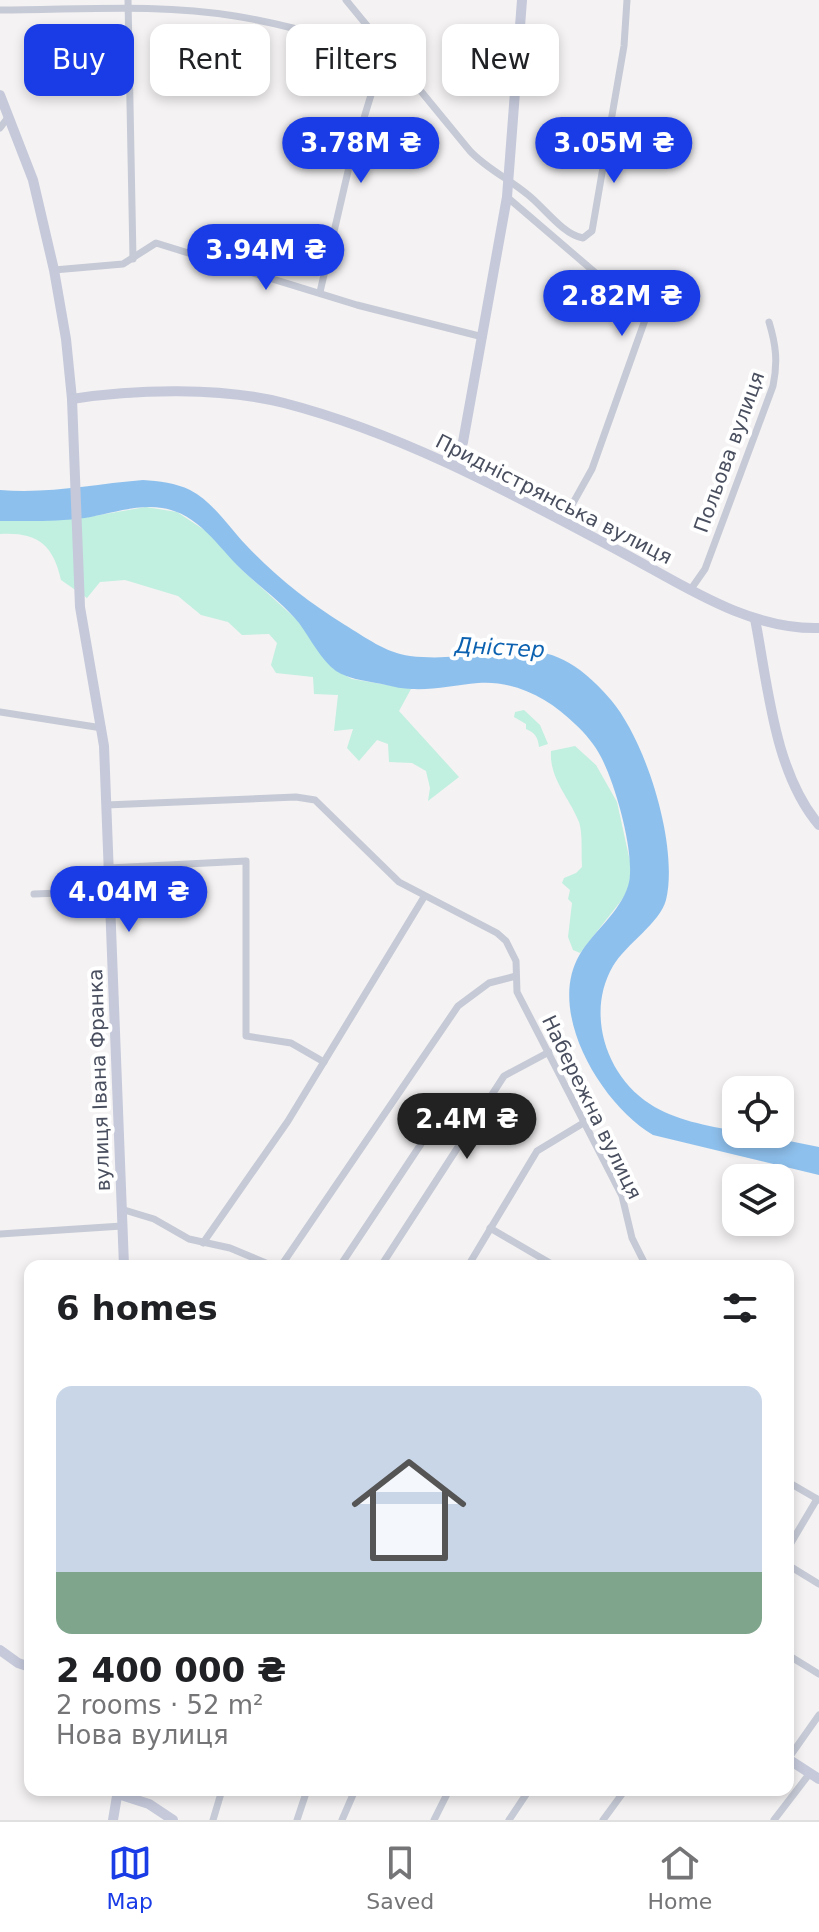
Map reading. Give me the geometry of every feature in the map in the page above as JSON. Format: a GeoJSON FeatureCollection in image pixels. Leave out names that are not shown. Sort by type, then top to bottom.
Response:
{"type":"FeatureCollection","features":[{"type":"Feature","properties":{"kind":"main road"},"geometry":{"type":"LineString","coordinates":[[455,465],[463,442],[507,197],[522,0]]}},
{"type":"Feature","properties":{"kind":"main road"},"geometry":{"type":"LineString","coordinates":[[0,95],[33,180],[54,270],[72,399]]}},
{"type":"Feature","properties":{"kind":"main road","name":"Придністрянська вулиця"},"geometry":{"type":"LineString","coordinates":[[72,399],[117,392],[174,392],[283,403],[368,431],[455,465],[691,589],[755,619],[787,627],[819,628]]}},
{"type":"Feature","properties":{"kind":"main road","name":"вулиця Івана Франка"},"geometry":{"type":"LineString","coordinates":[[72,399],[80,607],[102,728],[124,1260]]}},
{"type":"Feature","properties":{"kind":"main road"},"geometry":{"type":"LineString","coordinates":[[755,619],[782,752],[794,785],[819,825]]}},
{"type":"Feature","properties":{"kind":"main road"},"geometry":{"type":"LineString","coordinates":[[0,1650],[24,1665]]}},
{"type":"Feature","properties":{"kind":"main road"},"geometry":{"type":"LineString","coordinates":[[794,1763],[814,1776]]}},
{"type":"Feature","properties":{"kind":"main road"},"geometry":{"type":"LineString","coordinates":[[113,1820],[117,1796]]}},
{"type":"Feature","properties":{"kind":"main road"},"geometry":{"type":"LineString","coordinates":[[128,1796],[149,1804],[173,1820]]}},
{"type":"Feature","properties":{"kind":"street"},"geometry":{"type":"LineString","coordinates":[[346,0],[470,151],[484,165],[525,192],[573,235],[583,238],[592,231],[624,46],[627,0]]}},
{"type":"Feature","properties":{"kind":"street"},"geometry":{"type":"LineString","coordinates":[[0,10],[128,4],[235,16],[286,28]]}},
{"type":"Feature","properties":{"kind":"street"},"geometry":{"type":"LineString","coordinates":[[128,4],[133,259]]}},
{"type":"Feature","properties":{"kind":"street"},"geometry":{"type":"LineString","coordinates":[[320,292],[349,167],[371,96]]}},
{"type":"Feature","properties":{"kind":"street"},"geometry":{"type":"LineString","coordinates":[[0,128],[9,116]]}},
{"type":"Feature","properties":{"kind":"street"},"geometry":{"type":"LineString","coordinates":[[507,197],[577,254],[640,311],[645,320],[592,469],[563,521]]}},
{"type":"Feature","properties":{"kind":"street"},"geometry":{"type":"LineString","coordinates":[[54,270],[123,264],[156,243],[483,337]]}},
{"type":"Feature","properties":{"kind":"street","name":"Польова вулиця"},"geometry":{"type":"LineString","coordinates":[[691,589],[705,569],[773,386],[777,365],[776,346],[769,322]]}},
{"type":"Feature","properties":{"kind":"street"},"geometry":{"type":"LineString","coordinates":[[0,712],[102,728]]}},
{"type":"Feature","properties":{"kind":"street"},"geometry":{"type":"LineString","coordinates":[[106,805],[296,797],[315,800],[385,870],[424,897],[288,1121],[203,1243]]}},
{"type":"Feature","properties":{"kind":"street"},"geometry":{"type":"LineString","coordinates":[[109,868],[246,861],[246,1036],[291,1043],[324,1062]]}},
{"type":"Feature","properties":{"kind":"street"},"geometry":{"type":"LineString","coordinates":[[34,894],[111,891]]}},
{"type":"Feature","properties":{"kind":"street","name":"Набережна вулиця"},"geometry":{"type":"LineString","coordinates":[[424,897],[497,933],[506,941],[516,961],[517,992],[622,1196],[632,1238],[643,1260]]}},
{"type":"Feature","properties":{"kind":"street"},"geometry":{"type":"LineString","coordinates":[[285,1260],[458,1006],[489,983],[516,976]]}},
{"type":"Feature","properties":{"kind":"street"},"geometry":{"type":"LineString","coordinates":[[385,1260],[504,1076],[549,1052]]}},
{"type":"Feature","properties":{"kind":"street"},"geometry":{"type":"LineString","coordinates":[[471,1260],[537,1151],[585,1122]]}},
{"type":"Feature","properties":{"kind":"street"},"geometry":{"type":"LineString","coordinates":[[344,1260],[421,1144]]}},
{"type":"Feature","properties":{"kind":"street"},"geometry":{"type":"LineString","coordinates":[[121,1209],[154,1219],[189,1239],[230,1248],[259,1260]]}},
{"type":"Feature","properties":{"kind":"street"},"geometry":{"type":"LineString","coordinates":[[0,1234],[122,1226]]}},
{"type":"Feature","properties":{"kind":"street"},"geometry":{"type":"LineString","coordinates":[[490,1228],[545,1260]]}},
{"type":"Feature","properties":{"kind":"street"},"geometry":{"type":"LineString","coordinates":[[794,1485],[818,1499],[794,1538]]}},
{"type":"Feature","properties":{"kind":"street"},"geometry":{"type":"LineString","coordinates":[[794,1569],[819,1584]]}},
{"type":"Feature","properties":{"kind":"street"},"geometry":{"type":"LineString","coordinates":[[794,1659],[819,1674]]}},
{"type":"Feature","properties":{"kind":"street"},"geometry":{"type":"LineString","coordinates":[[794,1750],[819,1715]]}},
{"type":"Feature","properties":{"kind":"street"},"geometry":{"type":"LineString","coordinates":[[774,1820],[814,1776]]}},
{"type":"Feature","properties":{"kind":"street"},"geometry":{"type":"LineString","coordinates":[[213,1820],[220,1796]]}},
{"type":"Feature","properties":{"kind":"street"},"geometry":{"type":"LineString","coordinates":[[297,1820],[305,1796]]}},
{"type":"Feature","properties":{"kind":"street"},"geometry":{"type":"LineString","coordinates":[[342,1820],[352,1796]]}},
{"type":"Feature","properties":{"kind":"street"},"geometry":{"type":"LineString","coordinates":[[434,1820],[446,1796]]}},
{"type":"Feature","properties":{"kind":"street"},"geometry":{"type":"LineString","coordinates":[[509,1820],[525,1796]]}},
{"type":"Feature","properties":{"kind":"street"},"geometry":{"type":"LineString","coordinates":[[603,1820],[621,1796]]}},
{"type":"Feature","properties":{"kind":"green space"},"geometry":{"type":"Polygon","coordinates":[[[146,507],[177,512],[209,533],[241,569],[297,620],[334,669],[352,679],[411,689],[399,711],[459,777],[428,801],[430,788],[426,771],[412,763],[389,762],[388,744],[377,740],[359,761],[347,748],[353,729],[334,731],[338,695],[314,694],[313,677],[276,673],[271,665],[277,643],[269,634],[242,635],[228,622],[201,615],[178,596],[125,580],[100,582],[87,598],[61,580],[53,557],[41,543],[24,535],[0,534],[0,521],[82,518],[146,507]]]}},
{"type":"Feature","properties":{"kind":"green space"},"geometry":{"type":"Polygon","coordinates":[[[524,710],[540,725],[548,744],[539,747],[537,738],[526,729],[526,724],[514,717],[515,712],[524,710]]]}},
{"type":"Feature","properties":{"kind":"green space"},"geometry":{"type":"Polygon","coordinates":[[[575,746],[596,765],[617,802],[631,866],[624,897],[580,953],[573,950],[568,937],[572,903],[568,899],[570,890],[562,883],[564,878],[582,867],[580,827],[551,761],[551,751],[575,746]]]}},
{"type":"Feature","properties":{"kind":"water"},"geometry":{"type":"Polygon","coordinates":[[[143,480],[185,488],[213,508],[257,557],[293,588],[331,616],[384,648],[410,656],[441,657],[516,650],[539,652],[562,659],[586,674],[611,700],[636,741],[656,795],[668,852],[669,878],[663,909],[619,958],[605,984],[601,1022],[611,1060],[634,1092],[650,1104],[680,1118],[722,1128],[722,1148],[794,1148],[794,1142],[819,1147],[819,1175],[794,1169],[794,1164],[773,1164],[653,1135],[615,1102],[584,1055],[574,1029],[569,1003],[571,977],[580,954],[624,895],[628,886],[630,858],[623,821],[607,769],[590,739],[565,715],[531,693],[505,685],[478,683],[408,689],[341,674],[325,661],[286,609],[197,524],[175,511],[143,507],[74,519],[0,521],[0,490],[54,490],[143,480]]]}},
{"type":"Feature","properties":{"kind":"water label","name":"Дністер"},"geometry":{"type":"Point","coordinates":[500,647]}}]}
